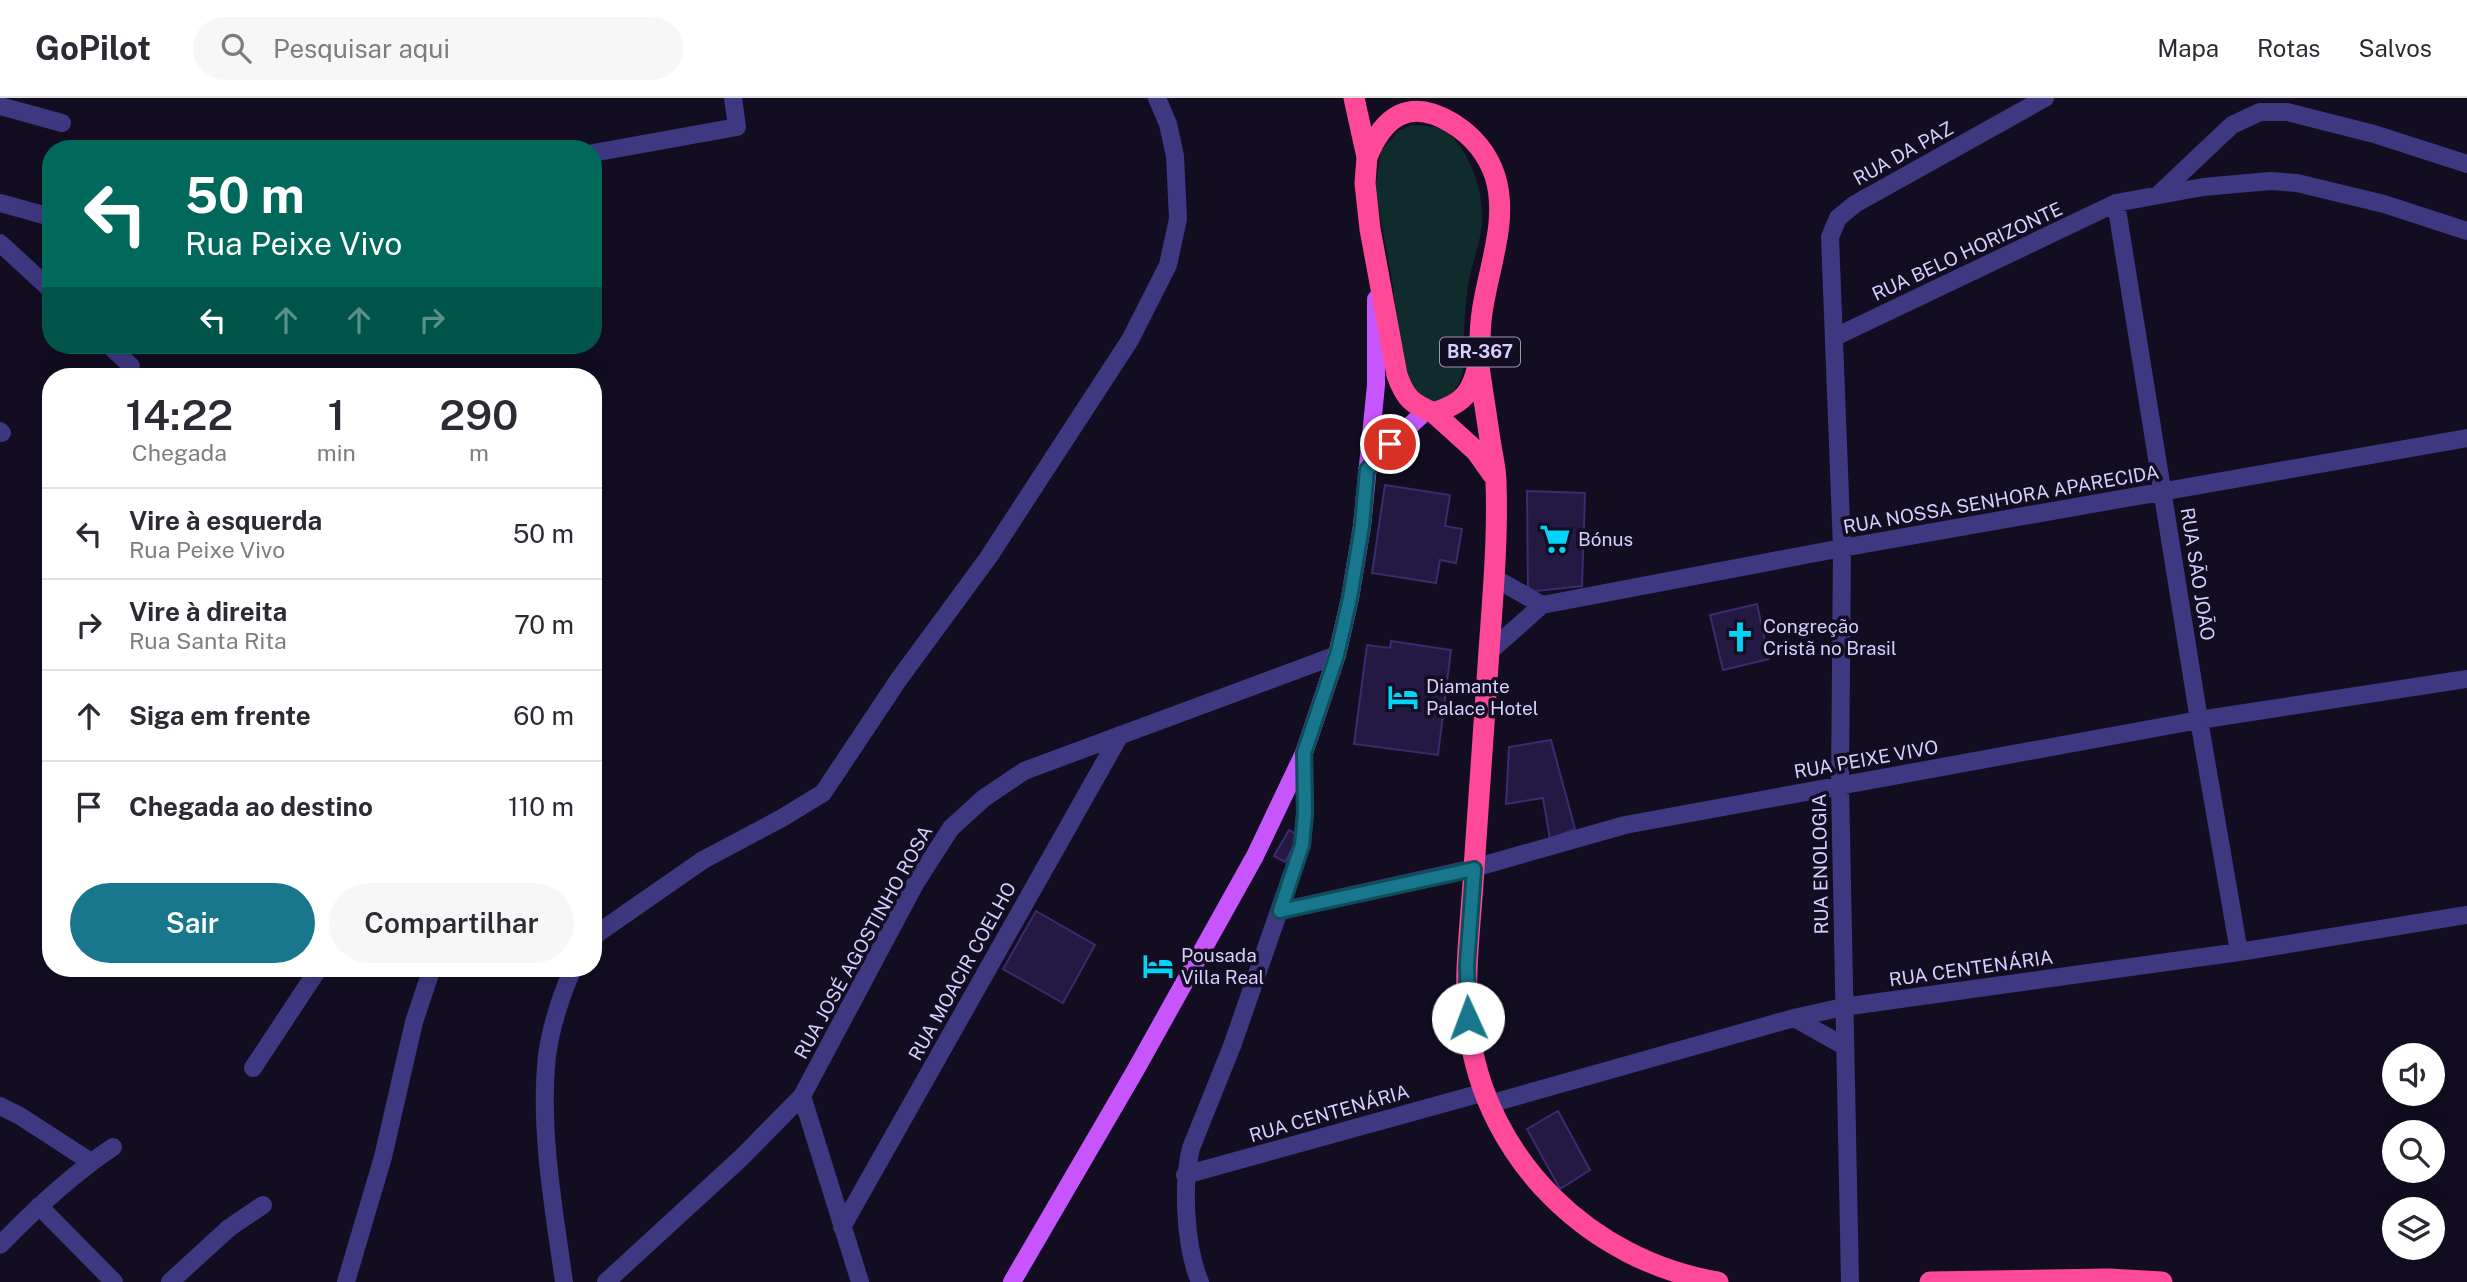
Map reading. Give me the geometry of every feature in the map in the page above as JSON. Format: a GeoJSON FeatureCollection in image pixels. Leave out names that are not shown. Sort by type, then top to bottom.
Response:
{"type":"FeatureCollection","features":[{"type":"Feature","properties":{"kind":"highway","name":"BR-367"},"geometry":{"type":"LineString","coordinates":[[1354,98],[1367,157],[1365,183],[1373,248],[1397,376],[1403,392],[1476,451],[1496,480]]}},
{"type":"Feature","properties":{"kind":"highway","name":"BR-367"},"geometry":{"type":"LineString","coordinates":[[1441,98],[1483,150],[1494,175],[1499,197],[1495,247],[1481,318],[1479,368],[1496,480],[1489,652],[1467,993],[1471,1038],[1487,1098],[1524,1165],[1551,1196],[1582,1224],[1638,1259],[1718,1282]]}},
{"type":"Feature","properties":{"kind":"highway","name":"BR-367"},"geometry":{"type":"LineString","coordinates":[[1367,157],[1376,134],[1404,112],[1419,110],[1438,114],[1469,134]]}},
{"type":"Feature","properties":{"kind":"highway","name":"BR-367"},"geometry":{"type":"LineString","coordinates":[[1430,412],[1455,405],[1471,388],[1479,368]]}},
{"type":"Feature","properties":{"kind":"highway"},"geometry":{"type":"LineString","coordinates":[[1930,1282],[2109,1279],[2162,1282]]}},
{"type":"Feature","properties":{"kind":"main road"},"geometry":{"type":"LineString","coordinates":[[1012,1282],[1142,1059],[1255,856],[1304,753],[1337,655],[1362,526],[1376,385],[1377,313],[1373,248]]}},
{"type":"Feature","properties":{"kind":"main road"},"geometry":{"type":"LineString","coordinates":[[1367,470],[1390,444],[1430,412]]}},
{"type":"Feature","properties":{"kind":"street"},"geometry":{"type":"LineString","coordinates":[[602,151],[737,127],[733,98]]}},
{"type":"Feature","properties":{"kind":"street"},"geometry":{"type":"LineString","coordinates":[[602,930],[703,860],[823,793],[900,678],[988,558],[1130,340],[1168,265],[1178,219],[1175,166],[1168,124],[1157,98]]}},
{"type":"Feature","properties":{"kind":"street","name":"RUA DA PAZ"},"geometry":{"type":"LineString","coordinates":[[1855,204],[2045,98]]}},
{"type":"Feature","properties":{"kind":"street"},"geometry":{"type":"LineString","coordinates":[[0,106],[62,123]]}},
{"type":"Feature","properties":{"kind":"street"},"geometry":{"type":"LineString","coordinates":[[2158,195],[2232,125],[2244,118],[2274,111],[2307,116],[2374,134],[2467,164]]}},
{"type":"Feature","properties":{"kind":"street","name":"RUA BELO HORIZONTE"},"geometry":{"type":"LineString","coordinates":[[1835,337],[2116,203],[2158,195],[2244,182],[2297,183],[2384,204],[2467,231]]}},
{"type":"Feature","properties":{"kind":"street"},"geometry":{"type":"LineString","coordinates":[[0,203],[42,215]]}},
{"type":"Feature","properties":{"kind":"street","name":"RUA SÃO JOÃO"},"geometry":{"type":"LineString","coordinates":[[2116,203],[2239,952]]}},
{"type":"Feature","properties":{"kind":"street","name":"RUA ENOLOGIA"},"geometry":{"type":"LineString","coordinates":[[1850,1282],[1840,785],[1842,548],[1835,337],[1829,262],[1830,237],[1838,218],[1855,204]]}},
{"type":"Feature","properties":{"kind":"street"},"geometry":{"type":"LineString","coordinates":[[0,243],[42,282]]}},
{"type":"Feature","properties":{"kind":"street"},"geometry":{"type":"LineString","coordinates":[[118,354],[131,366]]}},
{"type":"Feature","properties":{"kind":"street","name":"RUA NOSSA SENHORA APARECIDA"},"geometry":{"type":"LineString","coordinates":[[1542,605],[1842,548],[2467,438]]}},
{"type":"Feature","properties":{"kind":"street"},"geometry":{"type":"LineString","coordinates":[[1489,652],[1542,605],[1493,576]]}},
{"type":"Feature","properties":{"kind":"street","name":"RUA JOSÉ AGOSTINHO ROSA"},"geometry":{"type":"LineString","coordinates":[[606,1282],[741,1158],[802,1096],[915,884],[951,828],[984,797],[1024,771],[1337,655]]}},
{"type":"Feature","properties":{"kind":"street","name":"RUA PEIXE VIVO"},"geometry":{"type":"LineString","coordinates":[[1280,911],[1474,869],[1625,825],[2199,719],[2467,679]]}},
{"type":"Feature","properties":{"kind":"street","name":"RUA MOACIR COELHO"},"geometry":{"type":"LineString","coordinates":[[842,1227],[1119,735]]}},
{"type":"Feature","properties":{"kind":"street"},"geometry":{"type":"LineString","coordinates":[[1200,1282],[1189,1236],[1185,1175],[1191,1148],[1232,1045],[1302,845],[1305,813],[1304,753]]}},
{"type":"Feature","properties":{"kind":"street","name":"RUA CENTENÁRIA"},"geometry":{"type":"LineString","coordinates":[[1185,1175],[1794,1017],[1843,1007],[2239,952],[2467,915]]}},
{"type":"Feature","properties":{"kind":"street"},"geometry":{"type":"LineString","coordinates":[[253,1068],[313,977]]}},
{"type":"Feature","properties":{"kind":"street"},"geometry":{"type":"LineString","coordinates":[[346,1282],[383,1157],[414,1022],[429,977]]}},
{"type":"Feature","properties":{"kind":"street"},"geometry":{"type":"LineString","coordinates":[[564,1282],[545,1110],[547,1055],[558,1003],[569,977]]}},
{"type":"Feature","properties":{"kind":"street"},"geometry":{"type":"LineString","coordinates":[[1794,1017],[1844,1046]]}},
{"type":"Feature","properties":{"kind":"street"},"geometry":{"type":"LineString","coordinates":[[802,1096],[860,1282]]}},
{"type":"Feature","properties":{"kind":"street"},"geometry":{"type":"LineString","coordinates":[[0,1106],[91,1161]]}},
{"type":"Feature","properties":{"kind":"street"},"geometry":{"type":"LineString","coordinates":[[0,1245],[39,1206],[91,1161],[113,1147]]}},
{"type":"Feature","properties":{"kind":"street"},"geometry":{"type":"LineString","coordinates":[[170,1282],[229,1228],[263,1205]]}},
{"type":"Feature","properties":{"kind":"street"},"geometry":{"type":"LineString","coordinates":[[39,1206],[114,1282]]}},
{"type":"Feature","properties":{"kind":"green space"},"geometry":{"type":"Polygon","coordinates":[[[1412,125],[1440,129],[1456,141],[1473,171],[1481,204],[1482,225],[1466,300],[1463,371],[1453,392],[1437,406],[1420,401],[1407,381],[1375,188],[1381,151],[1398,131],[1412,125]]]}},
{"type":"Feature","properties":{"kind":"building"},"geometry":{"type":"Polygon","coordinates":[[[1385,485],[1450,495],[1445,526],[1462,529],[1456,563],[1440,560],[1436,583],[1372,573],[1385,485]]]}},
{"type":"Feature","properties":{"kind":"building","name":"Bónus"},"geometry":{"type":"Polygon","coordinates":[[[1527,491],[1585,493],[1582,586],[1528,592],[1527,491]]]}},
{"type":"Feature","properties":{"kind":"building","name":"Congreção Cristã no Brasil"},"geometry":{"type":"Polygon","coordinates":[[[1757,604],[1769,659],[1723,670],[1710,615],[1757,604]]]}},
{"type":"Feature","properties":{"kind":"building","name":"Diamante Palace Hotel"},"geometry":{"type":"Polygon","coordinates":[[[1391,641],[1451,650],[1438,755],[1354,744],[1367,645],[1390,648],[1391,641]]]}},
{"type":"Feature","properties":{"kind":"building"},"geometry":{"type":"Polygon","coordinates":[[[1551,740],[1575,829],[1550,839],[1543,798],[1506,804],[1509,747],[1551,740]]]}},
{"type":"Feature","properties":{"kind":"building"},"geometry":{"type":"Polygon","coordinates":[[[1289,830],[1299,836],[1285,862],[1274,856],[1289,830]]]}},
{"type":"Feature","properties":{"kind":"building"},"geometry":{"type":"Polygon","coordinates":[[[1036,911],[1095,945],[1063,1003],[1003,969],[1036,911]]]}},
{"type":"Feature","properties":{"kind":"building"},"geometry":{"type":"Polygon","coordinates":[[[1558,1111],[1590,1170],[1560,1189],[1527,1129],[1558,1111]]]}},
{"type":"Feature","properties":{"kind":"place","name":"Bónus"},"geometry":{"type":"Point","coordinates":[1555,539]}},
{"type":"Feature","properties":{"kind":"place","name":"Congreção Cristã no Brasil"},"geometry":{"type":"Point","coordinates":[1740,637]}},
{"type":"Feature","properties":{"kind":"place","name":"Diamante Palace Hotel"},"geometry":{"type":"Point","coordinates":[1403,697]}},
{"type":"Feature","properties":{"kind":"place","name":"Pousada Villa Real"},"geometry":{"type":"Point","coordinates":[1158,966]}},
{"type":"Feature","properties":{"kind":"route"},"geometry":{"type":"LineString","coordinates":[[1390,444],[1367,470],[1362,526],[1350,598],[1337,655],[1304,753],[1305,813],[1302,845],[1280,911],[1474,869],[1467,965],[1468,1018]]}}]}
